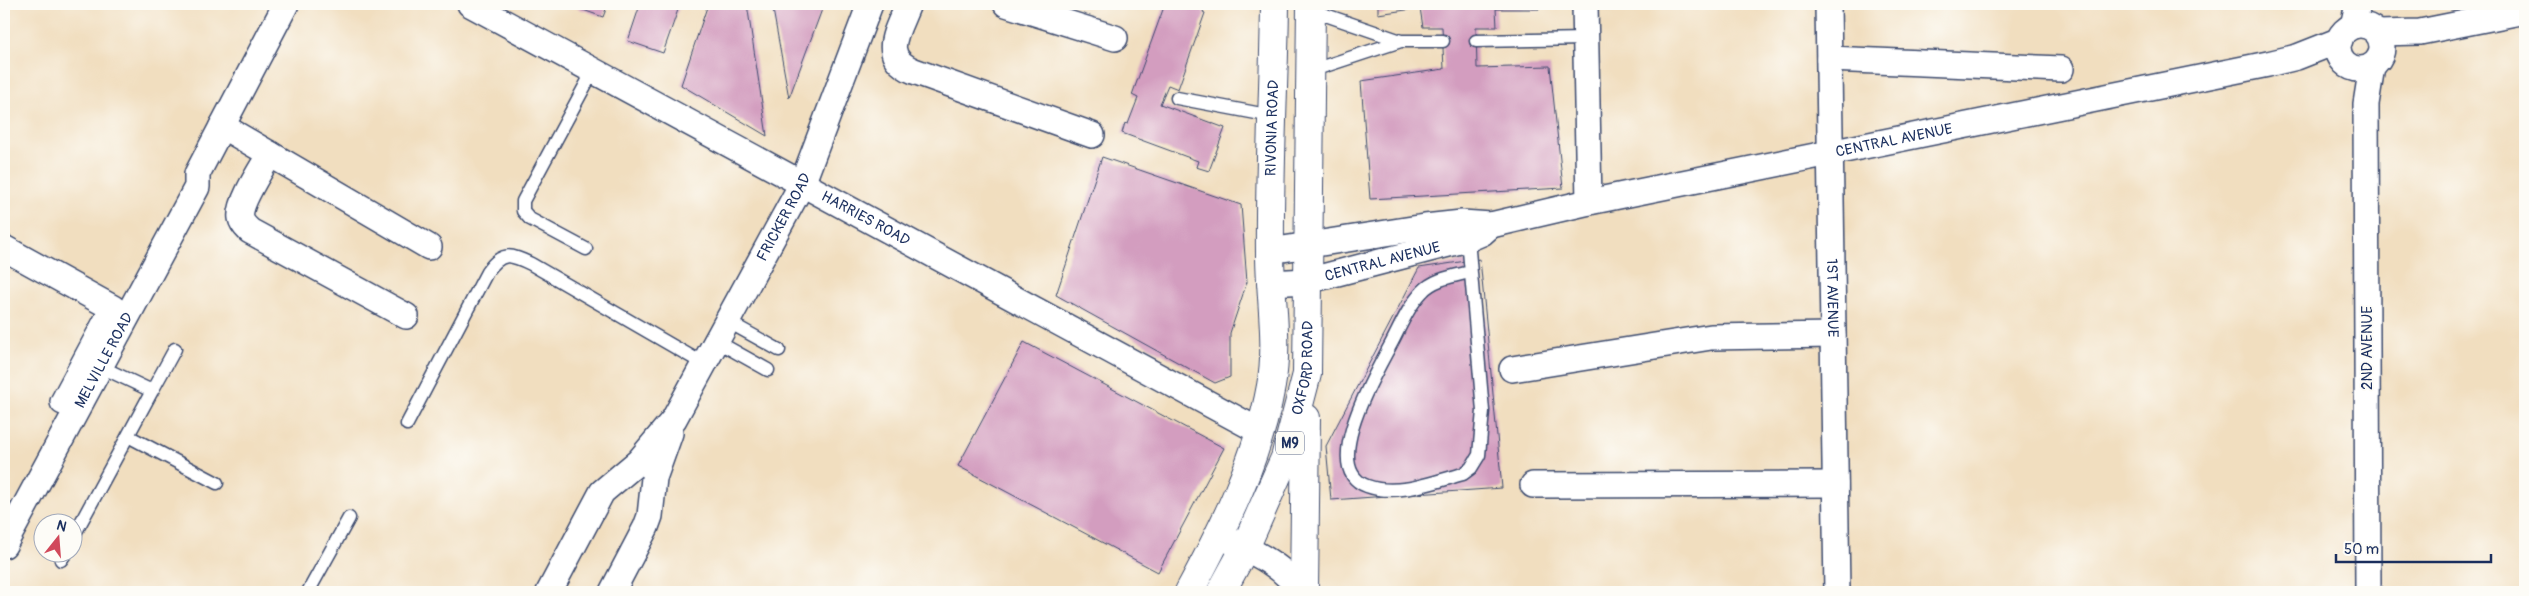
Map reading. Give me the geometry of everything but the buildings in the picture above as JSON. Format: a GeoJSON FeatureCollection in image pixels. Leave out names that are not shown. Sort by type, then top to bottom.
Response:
{"type":"FeatureCollection","features":[{"type":"Feature","properties":{"kind":"main road","name":"RIVONIA ROAD"},"geometry":{"type":"LineString","coordinates":[[1270,251],[1275,4]]}},
{"type":"Feature","properties":{"kind":"main road","name":"M9"},"geometry":{"type":"LineString","coordinates":[[1307,247],[1311,7]]}},
{"type":"Feature","properties":{"kind":"main road","name":"OXFORD ROAD"},"geometry":{"type":"LineString","coordinates":[[1221,592],[1245,548],[1285,458],[1307,374],[1307,247]]}},
{"type":"Feature","properties":{"kind":"main road","name":"OXFORD ROAD"},"geometry":{"type":"LineString","coordinates":[[1189,592],[1220,536],[1261,432],[1272,383],[1273,342],[1270,251]]}},
{"type":"Feature","properties":{"kind":"main road"},"geometry":{"type":"LineString","coordinates":[[1304,592],[1307,374]]}},
{"type":"Feature","properties":{"kind":"street","name":"MELVILLE ROAD"},"geometry":{"type":"LineString","coordinates":[[4,512],[197,187],[197,174],[286,4]]}},
{"type":"Feature","properties":{"kind":"street","name":"HARRIES ROAD"},"geometry":{"type":"LineString","coordinates":[[470,4],[1261,432]]}},
{"type":"Feature","properties":{"kind":"street","name":"FRICKER ROAD"},"geometry":{"type":"LineString","coordinates":[[615,591],[650,516],[654,478],[674,419],[802,184],[870,4]]}},
{"type":"Feature","properties":{"kind":"street"},"geometry":{"type":"LineString","coordinates":[[908,4],[893,47],[893,55],[898,62],[914,71],[1092,134]]}},
{"type":"Feature","properties":{"kind":"street"},"geometry":{"type":"LineString","coordinates":[[1006,4],[1115,38]]}},
{"type":"Feature","properties":{"kind":"street"},"geometry":{"type":"LineString","coordinates":[[1585,4],[1589,202]]}},
{"type":"Feature","properties":{"kind":"street","name":"1ST AVENUE"},"geometry":{"type":"LineString","coordinates":[[1828,4],[1837,592]]}},
{"type":"Feature","properties":{"kind":"street","name":"2ND AVENUE"},"geometry":{"type":"LineString","coordinates":[[2368,4],[2361,41],[2366,104],[2368,592]]}},
{"type":"Feature","properties":{"kind":"street","name":"CENTRAL AVENUE"},"geometry":{"type":"LineString","coordinates":[[1270,251],[1307,247],[1425,227],[1477,222],[1491,225],[1589,202],[2297,58],[2361,41],[2420,32],[2525,11]]}},
{"type":"Feature","properties":{"kind":"street"},"geometry":{"type":"LineString","coordinates":[[1829,59],[2061,69]]}},
{"type":"Feature","properties":{"kind":"street"},"geometry":{"type":"LineString","coordinates":[[222,126],[429,247]]}},
{"type":"Feature","properties":{"kind":"street"},"geometry":{"type":"LineString","coordinates":[[270,154],[244,202],[241,218],[244,225],[250,231],[406,316]]}},
{"type":"Feature","properties":{"kind":"street","name":"MELVILLE ROAD"},"geometry":{"type":"LineString","coordinates":[[4,545],[94,363],[113,308],[183,182],[197,174]]}},
{"type":"Feature","properties":{"kind":"street","name":"CENTRAL AVENUE"},"geometry":{"type":"LineString","coordinates":[[1270,282],[1307,281],[1468,239],[1482,233],[1491,225]]}},
{"type":"Feature","properties":{"kind":"street"},"geometry":{"type":"LineString","coordinates":[[4,248],[113,308]]}},
{"type":"Feature","properties":{"kind":"street"},"geometry":{"type":"LineString","coordinates":[[1512,369],[1712,336],[1833,335]]}},
{"type":"Feature","properties":{"kind":"street","name":"FRICKER ROAD"},"geometry":{"type":"LineString","coordinates":[[549,592],[602,492],[640,461],[674,419]]}},
{"type":"Feature","properties":{"kind":"street"},"geometry":{"type":"LineString","coordinates":[[1533,485],[1835,484]]}},
{"type":"Feature","properties":{"kind":"street"},"geometry":{"type":"LineString","coordinates":[[1220,536],[1245,548],[1294,581],[1300,592]]}},
{"type":"Feature","properties":{"kind":"lane"},"geometry":{"type":"LineString","coordinates":[[1311,7],[1401,41]]}},
{"type":"Feature","properties":{"kind":"lane"},"geometry":{"type":"LineString","coordinates":[[1476,41],[1586,39]]}},
{"type":"Feature","properties":{"kind":"lane"},"geometry":{"type":"LineString","coordinates":[[1310,71],[1401,41],[1443,41]]}},
{"type":"Feature","properties":{"kind":"lane"},"geometry":{"type":"LineString","coordinates":[[586,249],[530,219],[523,211],[522,201],[593,71]]}},
{"type":"Feature","properties":{"kind":"lane"},"geometry":{"type":"LineString","coordinates":[[1177,98],[1272,116]]}},
{"type":"Feature","properties":{"kind":"lane"},"geometry":{"type":"LineString","coordinates":[[1468,239],[1483,411],[1479,455],[1471,468],[1463,474],[1399,490],[1365,486],[1353,477],[1348,466],[1348,456],[1356,414],[1369,385],[1413,303],[1423,291],[1436,283],[1470,272]]}},
{"type":"Feature","properties":{"kind":"lane"},"geometry":{"type":"LineString","coordinates":[[407,424],[487,272],[495,261],[505,256],[514,256],[531,264],[704,364]]}},
{"type":"Feature","properties":{"kind":"lane"},"geometry":{"type":"LineString","coordinates":[[722,331],[779,350]]}},
{"type":"Feature","properties":{"kind":"lane"},"geometry":{"type":"LineString","coordinates":[[722,331],[768,370]]}},
{"type":"Feature","properties":{"kind":"lane"},"geometry":{"type":"LineString","coordinates":[[82,521],[175,349]]}},
{"type":"Feature","properties":{"kind":"lane"},"geometry":{"type":"LineString","coordinates":[[94,363],[152,391]]}},
{"type":"Feature","properties":{"kind":"lane"},"geometry":{"type":"LineString","coordinates":[[128,436],[217,483]]}},
{"type":"Feature","properties":{"kind":"lane"},"geometry":{"type":"LineString","coordinates":[[308,592],[349,518]]}}]}
